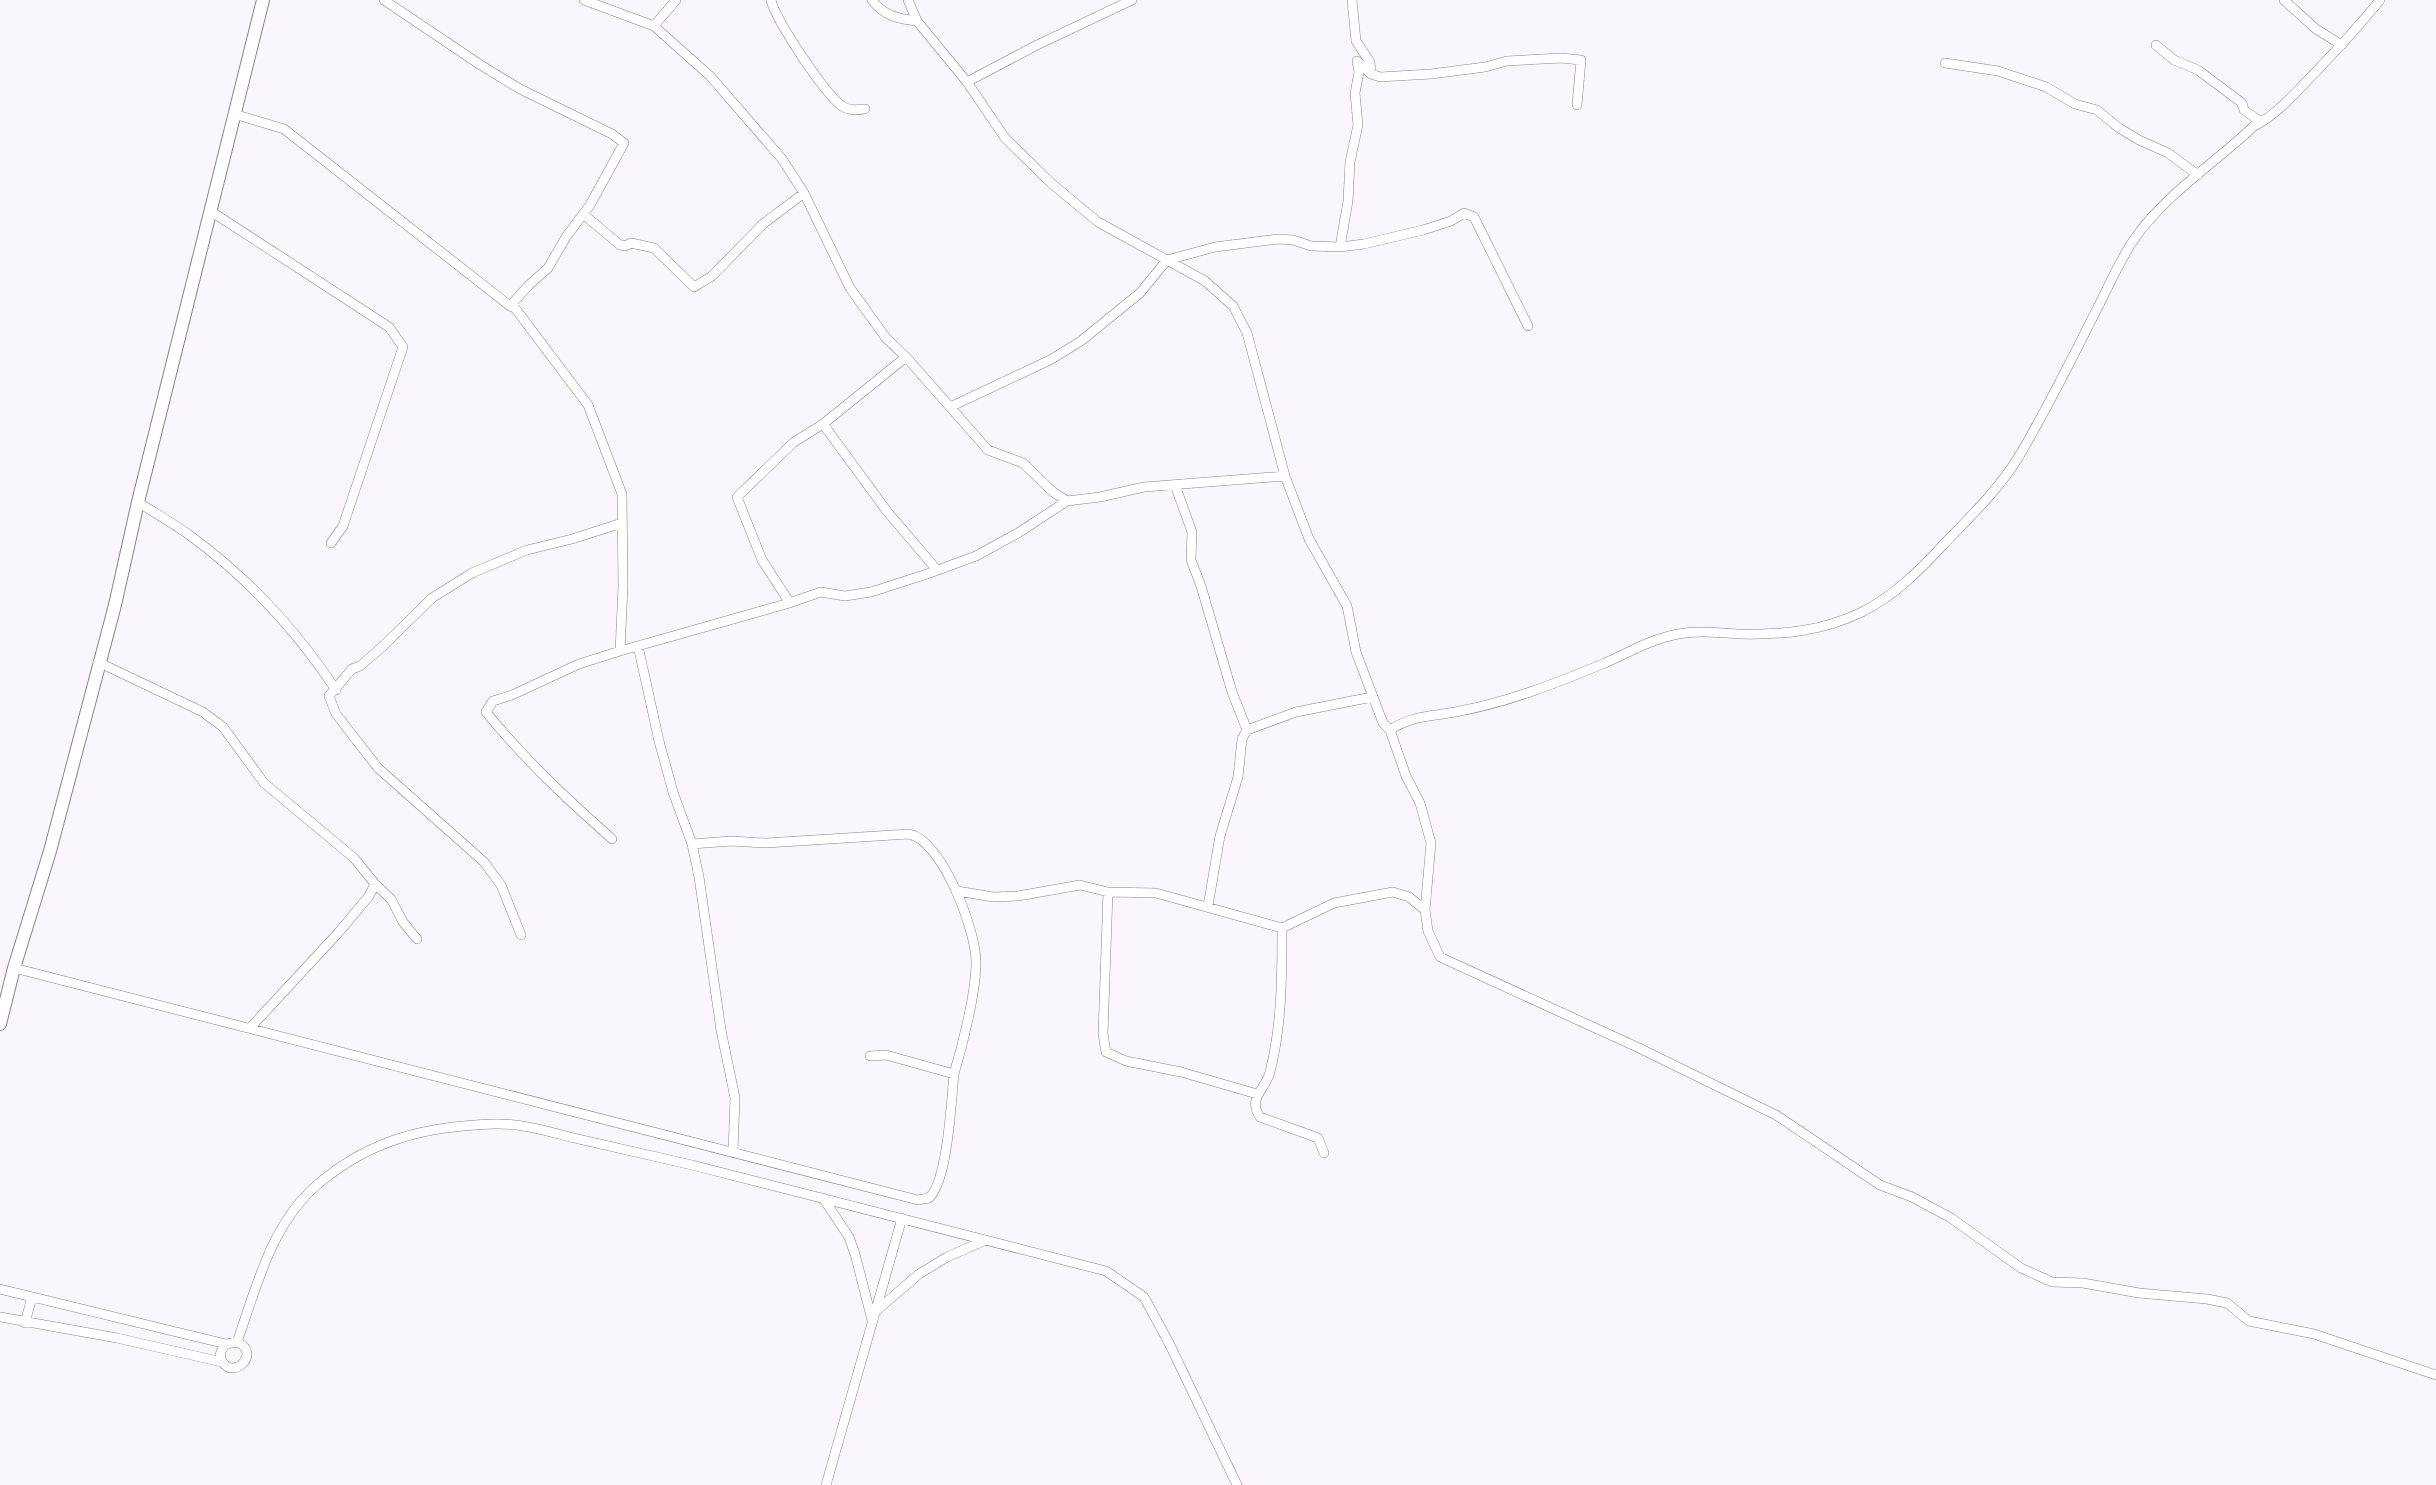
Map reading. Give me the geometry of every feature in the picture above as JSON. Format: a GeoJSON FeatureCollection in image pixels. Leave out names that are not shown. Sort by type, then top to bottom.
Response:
{"type":"FeatureCollection","features":[{"type":"Feature","properties":{"kind":"street"},"geometry":{"type":"LineString","coordinates":[[0,1024],[14,968],[50,851],[98,662],[115,605],[138,502],[263,0]]}},
{"type":"Feature","properties":{"kind":"street"},"geometry":{"type":"LineString","coordinates":[[384,0],[478,64],[520,89],[612,134],[624,143],[583,214],[548,268],[528,285],[510,306]]}},
{"type":"Feature","properties":{"kind":"street"},"geometry":{"type":"LineString","coordinates":[[584,0],[654,26],[710,76],[782,159],[804,193],[850,288],[886,338],[906,357],[988,450],[1023,463],[1053,492],[1067,501]]}},
{"type":"Feature","properties":{"kind":"street"},"geometry":{"type":"LineString","coordinates":[[654,26],[676,0]]}},
{"type":"Feature","properties":{"kind":"street"},"geometry":{"type":"LineString","coordinates":[[771,0],[805,61],[842,106],[854,110],[865,109]]}},
{"type":"Feature","properties":{"kind":"street"},"geometry":{"type":"LineString","coordinates":[[872,0],[879,9],[896,19],[917,21]]}},
{"type":"Feature","properties":{"kind":"street"},"geometry":{"type":"LineString","coordinates":[[908,0],[917,21],[967,82],[1005,138],[1051,183],[1098,222],[1204,281],[1233,306],[1248,333],[1285,476],[1309,538],[1347,606],[1356,652],[1372,697],[1383,723],[1390,730],[1406,776],[1420,803],[1431,843],[1425,910],[1428,931],[1440,957],[1639,1048],[1776,1115],[1880,1185],[1912,1197],[1951,1218],[2021,1268],[2052,1282],[2083,1283],[2139,1293],[2207,1299],[2227,1304],[2249,1322],[2314,1334],[2436,1375]]}},
{"type":"Feature","properties":{"kind":"street"},"geometry":{"type":"LineString","coordinates":[[967,82],[1035,46],[1132,0]]}},
{"type":"Feature","properties":{"kind":"street"},"geometry":{"type":"LineString","coordinates":[[1352,0],[1356,41],[1370,62],[1371,74]]}},
{"type":"Feature","properties":{"kind":"street"},"geometry":{"type":"LineString","coordinates":[[2284,0],[2316,29],[2342,45]]}},
{"type":"Feature","properties":{"kind":"street"},"geometry":{"type":"LineString","coordinates":[[1390,730],[1407,719],[1463,711],[1558,681],[1653,640],[1680,633],[1709,631],[1761,634],[1804,632],[1830,626],[1863,612],[1893,592],[1918,571],[1956,531],[1993,491],[2016,461],[2134,240],[2149,221],[2254,126],[2291,97],[2342,45],[2380,0]]}},
{"type":"Feature","properties":{"kind":"street"},"geometry":{"type":"LineString","coordinates":[[2156,45],[2174,60],[2198,70],[2261,122]]}},
{"type":"Feature","properties":{"kind":"street"},"geometry":{"type":"LineString","coordinates":[[1340,247],[1348,201],[1350,162],[1358,125],[1355,93],[1359,72],[1357,61],[1371,74],[1380,77],[1431,74],[1485,67],[1507,61],[1561,58],[1581,60],[1577,105]]}},
{"type":"Feature","properties":{"kind":"street"},"geometry":{"type":"LineString","coordinates":[[1946,63],[1998,71],[2046,87],[2075,104],[2097,110],[2120,128],[2139,140],[2168,153],[2198,175]]}},
{"type":"Feature","properties":{"kind":"street"},"geometry":{"type":"LineString","coordinates":[[234,114],[284,129],[515,308],[588,405],[622,494],[620,651]]}},
{"type":"Feature","properties":{"kind":"street"},"geometry":{"type":"LineString","coordinates":[[583,214],[620,245],[625,246],[631,243],[654,248],[694,287],[712,276],[763,224],[804,193]]}},
{"type":"Feature","properties":{"kind":"street"},"geometry":{"type":"LineString","coordinates":[[212,212],[389,327],[404,347],[343,526],[331,543]]}},
{"type":"Feature","properties":{"kind":"street"},"geometry":{"type":"LineString","coordinates":[[950,407],[1050,360],[1081,341],[1140,293],[1167,260],[1215,247],[1278,239],[1293,240],[1311,246],[1340,247],[1364,244],[1423,230],[1451,221],[1464,213],[1474,217],[1528,326]]}},
{"type":"Feature","properties":{"kind":"street"},"geometry":{"type":"LineString","coordinates":[[790,603],[762,560],[741,512],[737,497],[794,442],[823,424],[906,357]]}},
{"type":"Feature","properties":{"kind":"street"},"geometry":{"type":"LineString","coordinates":[[823,424],[886,510],[937,570]]}},
{"type":"Feature","properties":{"kind":"street"},"geometry":{"type":"LineString","coordinates":[[612,838],[557,790],[506,737],[486,712],[494,701],[579,664],[620,651],[790,603],[821,592],[845,596],[871,592],[937,570],[986,550],[1018,533],[1067,501],[1100,497],[1144,487],[1285,476]]}},
{"type":"Feature","properties":{"kind":"street"},"geometry":{"type":"LineString","coordinates":[[1175,485],[1192,532],[1191,560],[1201,586],[1232,692],[1247,730]]}},
{"type":"Feature","properties":{"kind":"street"},"geometry":{"type":"LineString","coordinates":[[138,502],[192,537],[237,574],[279,614],[336,690]]}},
{"type":"Feature","properties":{"kind":"street"},"geometry":{"type":"LineString","coordinates":[[521,935],[501,885],[484,862],[378,768],[336,714],[329,696],[351,669],[360,666],[381,648],[432,598],[472,573],[527,550],[622,523]]}},
{"type":"Feature","properties":{"kind":"street"},"geometry":{"type":"LineString","coordinates":[[638,646],[673,792],[692,844],[699,877],[721,1030],[735,1098],[733,1152]]}},
{"type":"Feature","properties":{"kind":"street"},"geometry":{"type":"LineString","coordinates":[[98,662],[202,712],[223,727],[264,783],[354,858],[375,884],[391,899],[403,922],[417,939]]}},
{"type":"Feature","properties":{"kind":"street"},"geometry":{"type":"LineString","coordinates":[[1208,906],[1220,836],[1238,777],[1242,739],[1247,730],[1296,712],[1372,697]]}},
{"type":"Feature","properties":{"kind":"street"},"geometry":{"type":"LineString","coordinates":[[14,968],[918,1200],[929,1198],[937,1186],[947,1140],[954,1074],[967,1023],[976,961],[975,947],[957,891],[945,868],[925,841],[909,834],[766,843],[731,841],[692,844]]}},
{"type":"Feature","properties":{"kind":"street"},"geometry":{"type":"LineString","coordinates":[[250,1028],[339,932],[369,896],[375,884]]}},
{"type":"Feature","properties":{"kind":"street"},"geometry":{"type":"LineString","coordinates":[[957,891],[993,897],[1018,896],[1080,885],[1108,892],[1155,893],[1282,928],[1334,903],[1394,892],[1409,897],[1425,910]]}},
{"type":"Feature","properties":{"kind":"street"},"geometry":{"type":"LineString","coordinates":[[1108,892],[1103,1035],[1106,1052],[1126,1061],[1180,1072],[1257,1094]]}},
{"type":"Feature","properties":{"kind":"street"},"geometry":{"type":"LineString","coordinates":[[1282,928],[1281,993],[1275,1052],[1269,1078],[1257,1094],[1255,1111],[1260,1118],[1318,1138],[1324,1153]]}},
{"type":"Feature","properties":{"kind":"street"},"geometry":{"type":"LineString","coordinates":[[870,1056],[886,1055],[954,1074]]}},
{"type":"Feature","properties":{"kind":"street"},"geometry":{"type":"LineString","coordinates":[[222,1362],[220,1356],[222,1349],[232,1343],[273,1241],[290,1214],[317,1184],[354,1158],[383,1143],[414,1133],[499,1124],[550,1132],[654,1156],[1106,1270],[1144,1297],[1169,1343],[1237,1485]]}},
{"type":"Feature","properties":{"kind":"street"},"geometry":{"type":"LineString","coordinates":[[823,1198],[849,1237],[873,1317]]}},
{"type":"Feature","properties":{"kind":"street"},"geometry":{"type":"LineString","coordinates":[[826,1485],[902,1218]]}},
{"type":"Feature","properties":{"kind":"street"},"geometry":{"type":"LineString","coordinates":[[873,1317],[919,1274],[946,1257],[986,1240]]}},
{"type":"Feature","properties":{"kind":"street"},"geometry":{"type":"LineString","coordinates":[[0,1289],[232,1343],[245,1348],[246,1361],[234,1368],[228,1367],[222,1362],[117,1338],[0,1317]]}},
{"type":"Feature","properties":{"kind":"street"},"geometry":{"type":"LineString","coordinates":[[25,1323],[32,1297]]}},
{"type":"Feature","properties":{"kind":"street"},"geometry":{"type":"LineString","coordinates":[[117,1338],[122,1318]]}}]}
